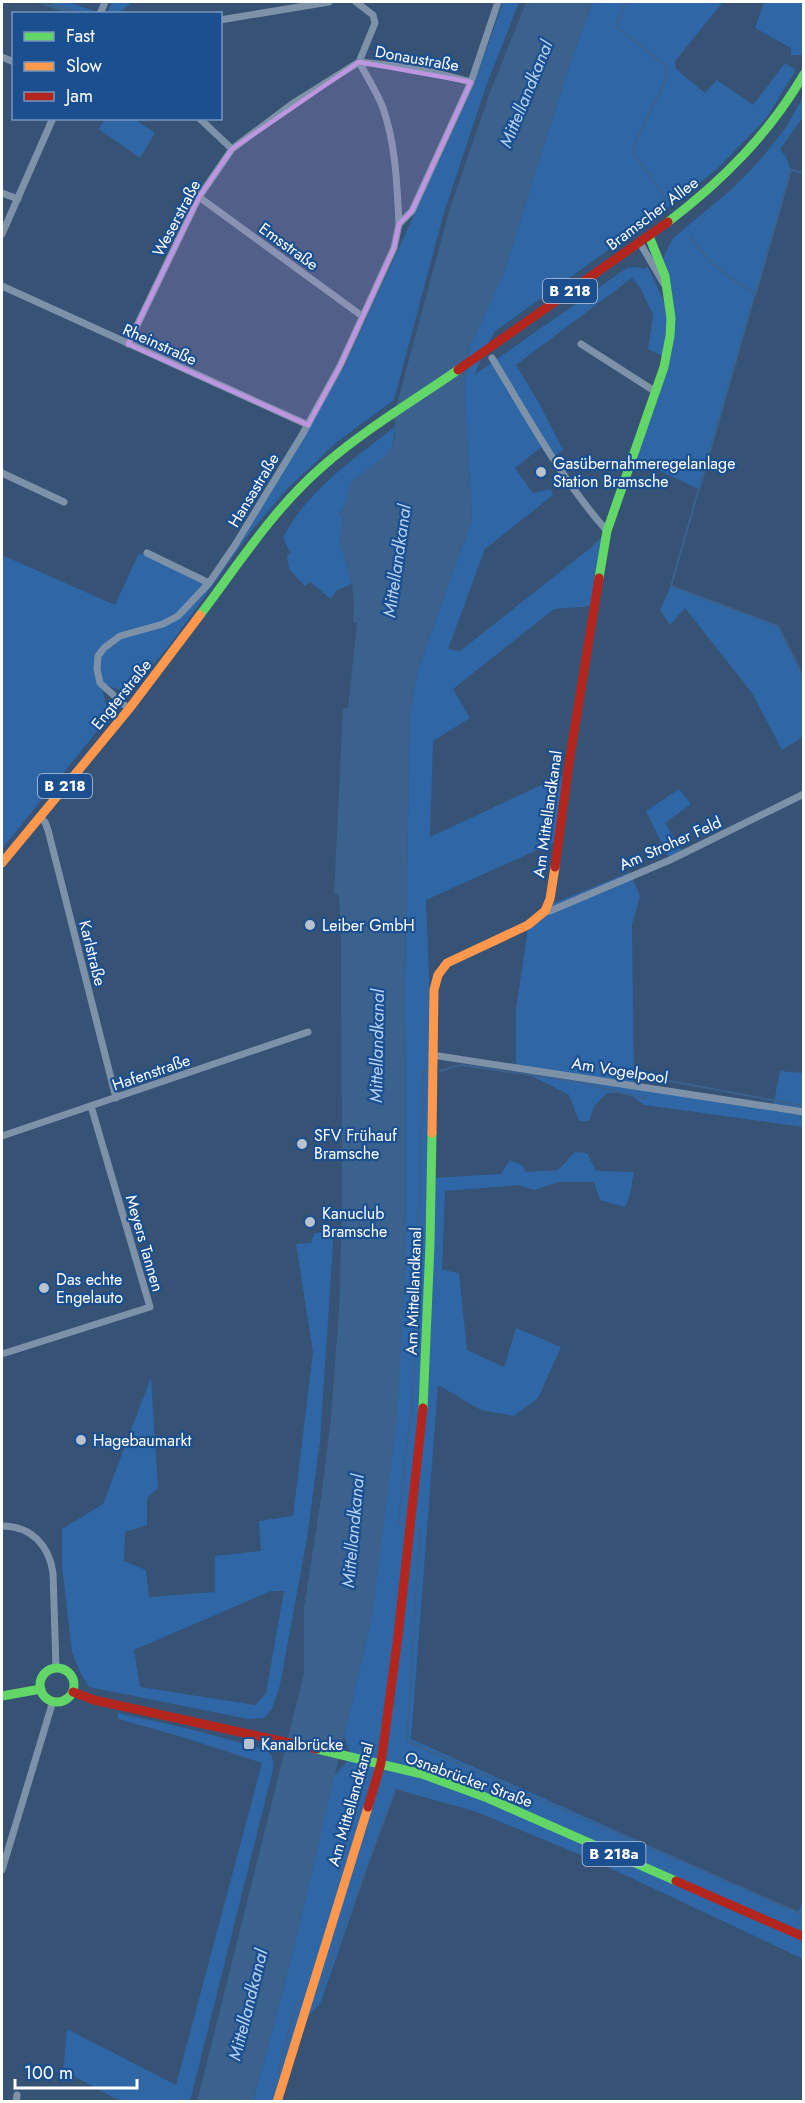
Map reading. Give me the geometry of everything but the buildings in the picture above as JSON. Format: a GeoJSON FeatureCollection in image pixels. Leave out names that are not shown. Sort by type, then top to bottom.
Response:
{"type":"FeatureCollection","features":[{"type":"Feature","properties":{"kind":"main road","name":"Bramscher Allee"},"geometry":{"type":"LineString","coordinates":[[258,539],[296,492],[323,466],[382,422],[640,243],[702,195],[747,155],[777,118],[804,74]]}},
{"type":"Feature","properties":{"kind":"main road","name":"Am Mittellandkanal"},"geometry":{"type":"LineString","coordinates":[[277,2102],[381,1763],[423,1410],[430,1244],[434,990],[438,975],[447,963],[528,925],[545,911],[550,899],[569,763],[607,531],[656,392],[670,336],[668,290],[661,263],[649,236]]}},
{"type":"Feature","properties":{"kind":"main road","name":"Engterstraße"},"geometry":{"type":"LineString","coordinates":[[2,863],[129,709],[258,539]]}},
{"type":"Feature","properties":{"kind":"main road"},"geometry":{"type":"LineString","coordinates":[[56,1668],[65,1669],[73,1678],[73,1692],[63,1701],[53,1701],[44,1695],[41,1689],[41,1679],[44,1674],[56,1668]]}},
{"type":"Feature","properties":{"kind":"main road"},"geometry":{"type":"LineString","coordinates":[[2,1696],[41,1689]]}},
{"type":"Feature","properties":{"kind":"main road","name":"Osnabrücker Straße"},"geometry":{"type":"LineString","coordinates":[[73,1692],[94,1700],[422,1774],[485,1797],[804,1937]]}},
{"type":"Feature","properties":{"kind":"street"},"geometry":{"type":"LineString","coordinates":[[222,20],[329,2]]}},
{"type":"Feature","properties":{"kind":"street"},"geometry":{"type":"LineString","coordinates":[[356,2],[373,15],[375,22],[359,62]]}},
{"type":"Feature","properties":{"kind":"street","name":"Hansastraße"},"geometry":{"type":"LineString","coordinates":[[399,224],[412,211],[471,82],[498,2]]}},
{"type":"Feature","properties":{"kind":"street","name":"Donaustraße"},"geometry":{"type":"LineString","coordinates":[[359,62],[416,69],[471,82]]}},
{"type":"Feature","properties":{"kind":"street","name":"Weserstraße"},"geometry":{"type":"LineString","coordinates":[[128,344],[199,197],[232,149],[292,104],[359,62]]}},
{"type":"Feature","properties":{"kind":"street","name":"Hansastraße"},"geometry":{"type":"LineString","coordinates":[[129,709],[100,683],[97,669],[98,656],[104,648],[120,636],[163,624],[178,616],[209,583],[236,545],[308,424],[340,366],[394,248],[399,224],[398,191],[391,141],[383,107],[359,62]]}},
{"type":"Feature","properties":{"kind":"street"},"geometry":{"type":"LineString","coordinates":[[2,234],[52,120]]}},
{"type":"Feature","properties":{"kind":"street"},"geometry":{"type":"LineString","coordinates":[[201,120],[232,149]]}},
{"type":"Feature","properties":{"kind":"street"},"geometry":{"type":"LineString","coordinates":[[2,193],[18,199]]}},
{"type":"Feature","properties":{"kind":"street","name":"Emsstraße"},"geometry":{"type":"LineString","coordinates":[[199,197],[363,316]]}},
{"type":"Feature","properties":{"kind":"street","name":"Am Mittellandkanal"},"geometry":{"type":"LineString","coordinates":[[640,243],[668,290]]}},
{"type":"Feature","properties":{"kind":"street","name":"Rheinstraße"},"geometry":{"type":"LineString","coordinates":[[2,286],[308,424]]}},
{"type":"Feature","properties":{"kind":"street"},"geometry":{"type":"LineString","coordinates":[[581,344],[656,392]]}},
{"type":"Feature","properties":{"kind":"street"},"geometry":{"type":"LineString","coordinates":[[492,358],[544,445],[591,513],[607,531]]}},
{"type":"Feature","properties":{"kind":"street"},"geometry":{"type":"LineString","coordinates":[[2,473],[63,502]]}},
{"type":"Feature","properties":{"kind":"street"},"geometry":{"type":"LineString","coordinates":[[147,553],[209,583]]}},
{"type":"Feature","properties":{"kind":"street","name":"Am Stroher Feld"},"geometry":{"type":"LineString","coordinates":[[545,911],[550,911],[670,860],[804,794]]}},
{"type":"Feature","properties":{"kind":"street","name":"Karlstraße"},"geometry":{"type":"LineString","coordinates":[[39,817],[45,822],[48,830],[116,1098]]}},
{"type":"Feature","properties":{"kind":"street","name":"Hafenstraße"},"geometry":{"type":"LineString","coordinates":[[2,1136],[308,1032]]}},
{"type":"Feature","properties":{"kind":"street","name":"Am Vogelpool"},"geometry":{"type":"LineString","coordinates":[[432,1055],[804,1112]]}},
{"type":"Feature","properties":{"kind":"street","name":"Meyers Tannen"},"geometry":{"type":"LineString","coordinates":[[2,1354],[150,1307],[90,1106]]}},
{"type":"Feature","properties":{"kind":"street"},"geometry":{"type":"LineString","coordinates":[[2,1526],[20,1529],[32,1535],[42,1544],[51,1558],[56,1668]]}},
{"type":"Feature","properties":{"kind":"street"},"geometry":{"type":"LineString","coordinates":[[2,1870],[53,1701]]}},
{"type":"Feature","properties":{"kind":"highlighted area"},"geometry":{"type":"Polygon","coordinates":[[[359,62],[471,82],[412,211],[399,224],[394,248],[340,366],[308,425],[128,344],[199,197],[232,149],[359,62]]]}},
{"type":"Feature","properties":{"kind":"shaded area"},"geometry":{"type":"Polygon","coordinates":[[[46,2],[68,2],[94,11],[79,12],[46,2]]]}},
{"type":"Feature","properties":{"kind":"shaded area"},"geometry":{"type":"Polygon","coordinates":[[[112,2],[132,2],[121,12],[108,12],[112,2]]]}},
{"type":"Feature","properties":{"kind":"shaded area"},"geometry":{"type":"Polygon","coordinates":[[[503,2],[519,2],[485,89],[443,216],[394,400],[338,441],[286,490],[252,530],[175,638],[132,690],[120,690],[101,683],[107,709],[102,725],[2,849],[2,555],[115,605],[138,555],[147,553],[209,583],[343,369],[473,87],[503,2]]]}},
{"type":"Feature","properties":{"kind":"shaded area"},"geometry":{"type":"Polygon","coordinates":[[[593,2],[723,2],[675,61],[676,69],[705,93],[717,80],[753,105],[785,63],[796,70],[765,120],[717,169],[675,202],[494,332],[474,375],[627,268],[648,267],[671,317],[671,287],[663,258],[673,238],[733,188],[760,160],[785,129],[803,97],[803,117],[780,149],[791,170],[700,490],[633,458],[666,358],[648,349],[653,315],[641,289],[632,278],[516,365],[563,450],[553,457],[544,445],[515,468],[533,493],[551,489],[553,495],[485,549],[448,649],[460,651],[593,546],[607,531],[595,606],[554,609],[453,689],[470,718],[433,741],[430,837],[565,774],[555,842],[426,900],[432,1055],[432,1178],[501,1174],[510,1160],[522,1165],[526,1172],[558,1170],[575,1152],[587,1153],[596,1171],[634,1172],[630,1195],[625,1207],[600,1200],[594,1182],[559,1182],[534,1190],[519,1185],[445,1191],[442,1270],[459,1273],[467,1350],[504,1367],[516,1328],[561,1347],[538,1398],[514,1416],[481,1410],[438,1385],[411,1739],[798,1912],[803,1902],[803,1959],[593,1860],[474,1811],[395,1789],[320,2004],[300,2025],[277,2101],[253,2102],[293,1952],[334,1776],[351,1757],[344,1735],[372,1617],[406,1264],[405,979],[410,713],[418,669],[472,519],[464,382],[470,346],[503,275],[570,63],[593,2]]]}},
{"type":"Feature","properties":{"kind":"shaded area"},"geometry":{"type":"Polygon","coordinates":[[[764,2],[803,2],[803,51],[801,55],[791,55],[791,48],[755,28],[764,2]]]}},
{"type":"Feature","properties":{"kind":"shaded area"},"geometry":{"type":"Polygon","coordinates":[[[104,120],[136,120],[155,133],[140,158],[99,129],[104,120]]]}},
{"type":"Feature","properties":{"kind":"shaded area"},"geometry":{"type":"Polygon","coordinates":[[[396,426],[391,451],[353,481],[344,507],[339,513],[343,519],[340,542],[352,584],[337,590],[331,599],[310,582],[305,586],[289,569],[287,556],[290,553],[283,538],[293,521],[318,490],[348,463],[396,426]]]}},
{"type":"Feature","properties":{"kind":"shaded area"},"geometry":{"type":"Polygon","coordinates":[[[671,586],[778,626],[803,678],[803,737],[782,750],[752,693],[685,608],[670,625],[660,610],[671,586]]]}},
{"type":"Feature","properties":{"kind":"shaded area"},"geometry":{"type":"Polygon","coordinates":[[[679,789],[691,804],[665,823],[683,853],[670,860],[646,811],[679,789]]]}},
{"type":"Feature","properties":{"kind":"shaded area"},"geometry":{"type":"Polygon","coordinates":[[[630,872],[640,896],[632,925],[634,1086],[773,1107],[780,1071],[803,1073],[803,1127],[644,1105],[628,1093],[607,1093],[594,1106],[589,1121],[579,1121],[569,1095],[516,1068],[516,1010],[528,927],[541,921],[544,907],[630,872]]]}},
{"type":"Feature","properties":{"kind":"shaded area"},"geometry":{"type":"Polygon","coordinates":[[[326,1232],[333,1238],[320,1441],[307,1538],[280,1685],[272,1709],[264,1718],[248,1719],[89,1687],[72,1652],[62,1566],[62,1529],[103,1504],[151,1377],[158,1488],[147,1498],[147,1525],[125,1532],[124,1561],[146,1570],[149,1597],[215,1592],[215,1556],[261,1551],[259,1521],[293,1516],[313,1352],[296,1244],[311,1243],[314,1233],[326,1232]],[[271,1591],[134,1650],[140,1687],[255,1705],[266,1693],[284,1591],[271,1591]]]}},
{"type":"Feature","properties":{"kind":"shaded area"},"geometry":{"type":"Polygon","coordinates":[[[118,1713],[190,1729],[267,1750],[274,1765],[190,2101],[120,2101],[68,2073],[62,2084],[67,2029],[176,2085],[262,1763],[118,1719],[118,1713]]]}},
{"type":"Feature","properties":{"kind":"water"},"geometry":{"type":"Polygon","coordinates":[[[36,2],[59,5],[79,12],[63,12],[36,2]]]}},
{"type":"Feature","properties":{"kind":"water","name":"Mittellandkanal"},"geometry":{"type":"Polygon","coordinates":[[[526,2],[593,2],[570,63],[503,275],[470,346],[464,382],[472,519],[418,669],[410,713],[405,979],[406,1264],[397,1420],[372,1617],[293,1952],[253,2101],[197,2102],[304,1673],[304,1608],[331,1417],[339,1309],[342,1212],[341,939],[339,895],[334,893],[343,708],[348,708],[357,623],[353,622],[352,584],[340,542],[343,518],[339,513],[344,506],[352,482],[385,456],[393,443],[394,415],[450,208],[491,90],[526,2]]]}},
{"type":"Feature","properties":{"kind":"waterway"},"geometry":{"type":"LineString","coordinates":[[626,2],[616,26],[665,65],[666,79],[632,150],[667,201]]}},
{"type":"Feature","properties":{"kind":"waterway"},"geometry":{"type":"LineString","coordinates":[[756,293],[791,170],[804,173]]}},
{"type":"Feature","properties":{"kind":"waterway"},"geometry":{"type":"LineString","coordinates":[[691,236],[711,262],[736,282],[755,293],[671,586],[778,626],[804,678]]}},
{"type":"Feature","properties":{"kind":"waterway"},"geometry":{"type":"LineString","coordinates":[[440,1071],[460,1065],[470,1066],[579,1082],[645,1099],[646,1095]]}},
{"type":"Feature","properties":{"kind":"waterway"},"geometry":{"type":"LineString","coordinates":[[402,1525],[398,1523],[413,1393],[423,1071],[428,1071]]}},
{"type":"Feature","properties":{"kind":"waterway"},"geometry":{"type":"LineString","coordinates":[[648,1080],[648,1077],[804,1106]]}},
{"type":"Feature","properties":{"kind":"waterway"},"geometry":{"type":"LineString","coordinates":[[407,1740],[420,1530],[417,1529]]}},
{"type":"Feature","properties":{"kind":"waterway"},"geometry":{"type":"LineString","coordinates":[[407,1741],[804,1915]]}},
{"type":"Feature","properties":{"kind":"waterway"},"geometry":{"type":"LineString","coordinates":[[317,1993],[320,1992],[395,1791]]}},
{"type":"Feature","properties":{"kind":"waterway"},"geometry":{"type":"LineString","coordinates":[[278,2074],[296,2002],[301,2000]]}},
{"type":"Feature","properties":{"kind":"traffic: fast"},"geometry":{"type":"LineString","coordinates":[[668,222],[708,190],[744,155],[776,117],[804,74]]}},
{"type":"Feature","properties":{"kind":"traffic: fast"},"geometry":{"type":"LineString","coordinates":[[599,578],[607,531],[664,367],[670,336],[671,318],[665,276],[649,236]]}},
{"type":"Feature","properties":{"kind":"traffic: fast"},"geometry":{"type":"LineString","coordinates":[[200,615],[257,538],[305,482],[355,440],[458,370]]}},
{"type":"Feature","properties":{"kind":"traffic: fast"},"geometry":{"type":"LineString","coordinates":[[423,1408],[432,1133]]}},
{"type":"Feature","properties":{"kind":"traffic: fast"},"geometry":{"type":"LineString","coordinates":[[57,1668],[69,1673],[74,1685],[69,1697],[57,1702],[45,1697],[40,1685],[45,1673],[57,1668]]}},
{"type":"Feature","properties":{"kind":"traffic: fast"},"geometry":{"type":"LineString","coordinates":[[2,1696],[41,1689]]}},
{"type":"Feature","properties":{"kind":"traffic: fast"},"geometry":{"type":"LineString","coordinates":[[317,1749],[422,1774],[485,1797],[676,1881]]}},
{"type":"Feature","properties":{"kind":"traffic: slow"},"geometry":{"type":"LineString","coordinates":[[2,863],[129,709],[200,615]]}},
{"type":"Feature","properties":{"kind":"traffic: slow"},"geometry":{"type":"LineString","coordinates":[[432,1133],[434,990],[438,975],[447,963],[528,925],[545,911],[550,899],[555,867]]}},
{"type":"Feature","properties":{"kind":"traffic: slow"},"geometry":{"type":"LineString","coordinates":[[277,2102],[368,1807]]}},
{"type":"Feature","properties":{"kind":"traffic: jam"},"geometry":{"type":"LineString","coordinates":[[458,370],[668,222]]}},
{"type":"Feature","properties":{"kind":"traffic: jam"},"geometry":{"type":"LineString","coordinates":[[555,867],[569,763],[599,578]]}},
{"type":"Feature","properties":{"kind":"traffic: jam"},"geometry":{"type":"LineString","coordinates":[[368,1807],[381,1763],[398,1636],[423,1408]]}},
{"type":"Feature","properties":{"kind":"traffic: jam"},"geometry":{"type":"LineString","coordinates":[[73,1692],[94,1700],[317,1749]]}},
{"type":"Feature","properties":{"kind":"traffic: jam"},"geometry":{"type":"LineString","coordinates":[[676,1881],[804,1937]]}},
{"type":"Feature","properties":{"kind":"place","name":"Gasübernahmeregelanlage Station Bramsche"},"geometry":{"type":"Point","coordinates":[541,472]}},
{"type":"Feature","properties":{"kind":"place","name":"Leiber GmbH"},"geometry":{"type":"Point","coordinates":[310,925]}},
{"type":"Feature","properties":{"kind":"place","name":"SFV Frühauf Bramsche"},"geometry":{"type":"Point","coordinates":[302,1144]}},
{"type":"Feature","properties":{"kind":"place","name":"Kanuclub Bramsche"},"geometry":{"type":"Point","coordinates":[310,1222]}},
{"type":"Feature","properties":{"kind":"place","name":"Das echte Engelauto"},"geometry":{"type":"Point","coordinates":[44,1288]}},
{"type":"Feature","properties":{"kind":"place","name":"Hagebaumarkt"},"geometry":{"type":"Point","coordinates":[81,1440]}},
{"type":"Feature","properties":{"kind":"place","name":"Kanalbrücke"},"geometry":{"type":"Point","coordinates":[249,1744]}}]}
